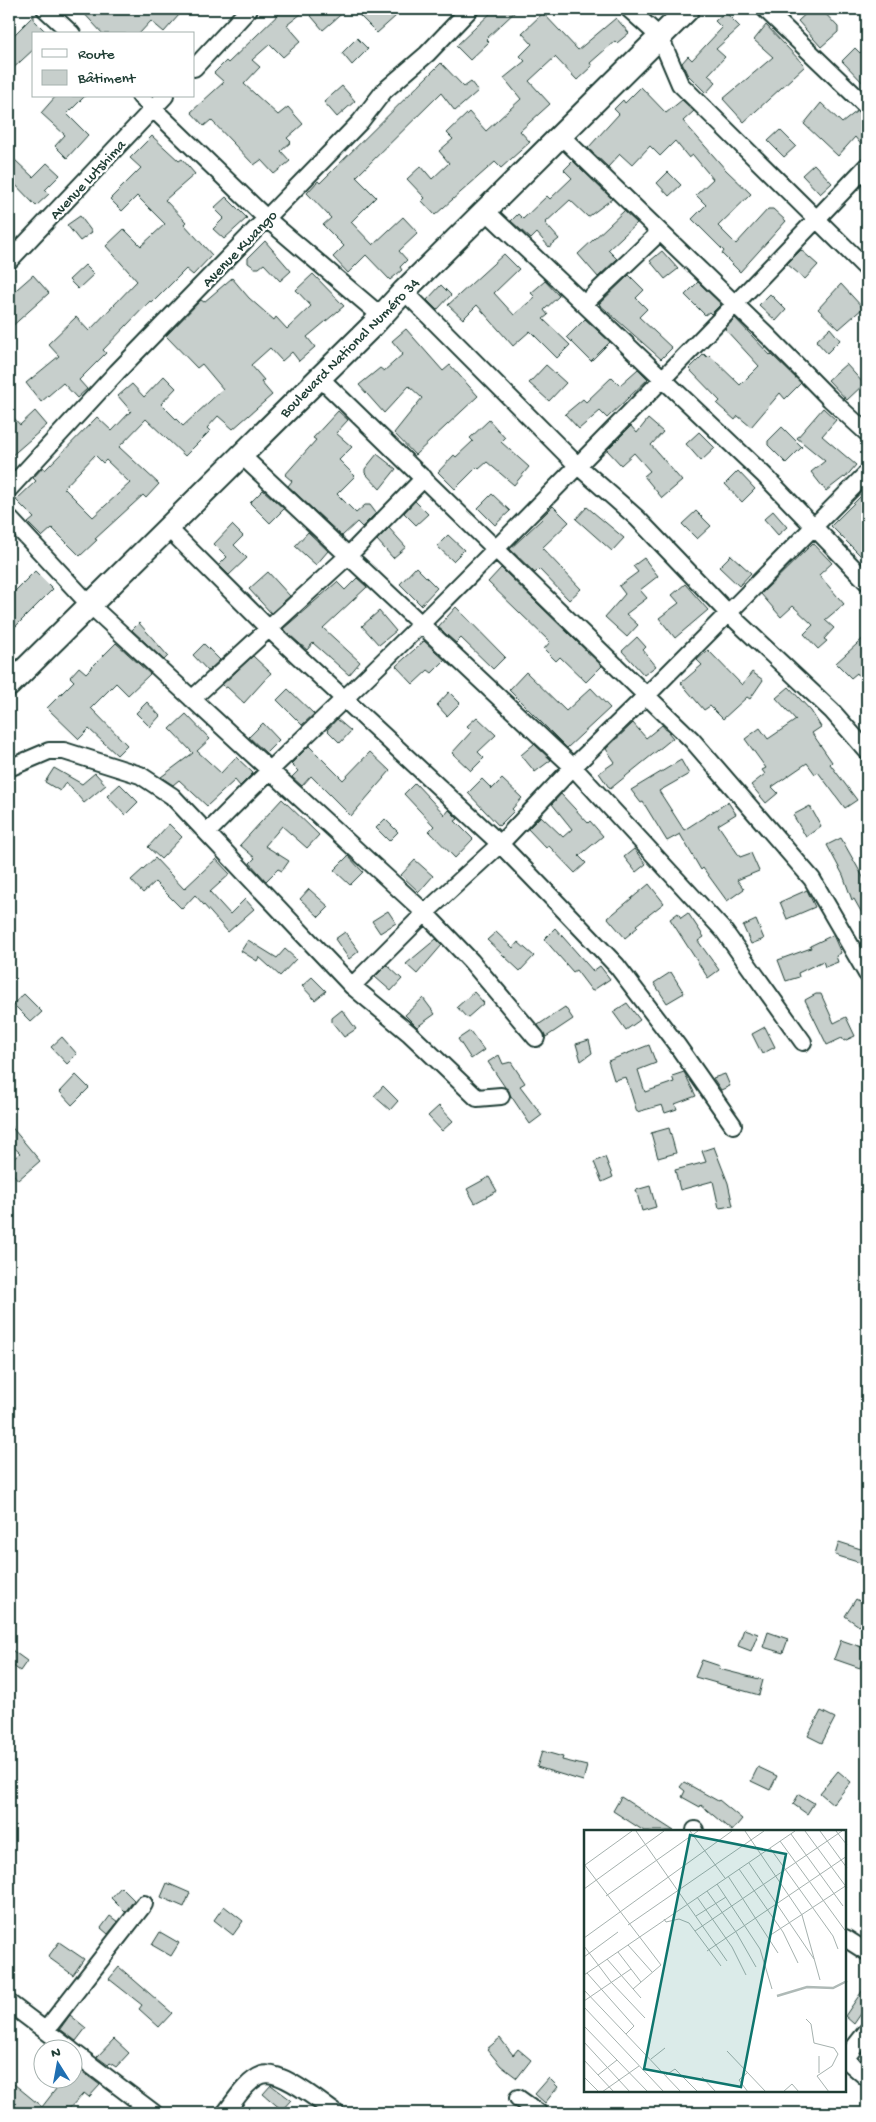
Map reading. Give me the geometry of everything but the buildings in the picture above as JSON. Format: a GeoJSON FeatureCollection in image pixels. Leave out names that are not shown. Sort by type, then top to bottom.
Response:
{"type":"FeatureCollection","features":[{"type":"Feature","properties":{"kind":"main road","name":"Boulevard National Numéro 34"},"geometry":{"type":"LineString","coordinates":[[9,685],[688,9]]}},
{"type":"Feature","properties":{"kind":"street"},"geometry":{"type":"LineString","coordinates":[[45,9],[70,32]]}},
{"type":"Feature","properties":{"kind":"street"},"geometry":{"type":"LineString","coordinates":[[195,67],[249,9]]}},
{"type":"Feature","properties":{"kind":"street","name":"Avenue Kwango"},"geometry":{"type":"LineString","coordinates":[[9,489],[117,372],[360,122],[384,91],[427,54],[470,9]]}},
{"type":"Feature","properties":{"kind":"street"},"geometry":{"type":"LineString","coordinates":[[629,9],[660,37],[680,84],[818,218],[867,269]]}},
{"type":"Feature","properties":{"kind":"street"},"geometry":{"type":"LineString","coordinates":[[765,9],[867,107]]}},
{"type":"Feature","properties":{"kind":"street"},"geometry":{"type":"LineString","coordinates":[[142,98],[267,219],[381,316]]}},
{"type":"Feature","properties":{"kind":"street","name":"Avenue Lutshima"},"geometry":{"type":"LineString","coordinates":[[9,262],[163,98]]}},
{"type":"Feature","properties":{"kind":"street"},"geometry":{"type":"LineString","coordinates":[[560,135],[735,303],[830,400],[867,433]]}},
{"type":"Feature","properties":{"kind":"street"},"geometry":{"type":"LineString","coordinates":[[208,832],[268,770],[346,699],[421,624],[663,378],[867,166]]}},
{"type":"Feature","properties":{"kind":"street"},"geometry":{"type":"LineString","coordinates":[[485,210],[663,378],[815,526],[867,582]]}},
{"type":"Feature","properties":{"kind":"street"},"geometry":{"type":"LineString","coordinates":[[584,304],[660,232]]}},
{"type":"Feature","properties":{"kind":"street"},"geometry":{"type":"LineString","coordinates":[[404,291],[577,465],[637,518],[728,613],[832,711],[867,749]]}},
{"type":"Feature","properties":{"kind":"street"},"geometry":{"type":"LineString","coordinates":[[319,377],[424,478],[494,550],[692,740],[812,880],[867,974]]}},
{"type":"Feature","properties":{"kind":"street"},"geometry":{"type":"LineString","coordinates":[[242,455],[573,766],[724,931],[803,1042]]}},
{"type":"Feature","properties":{"kind":"street"},"geometry":{"type":"LineString","coordinates":[[352,986],[425,913],[500,844],[573,766],[647,695],[867,473]]}},
{"type":"Feature","properties":{"kind":"street"},"geometry":{"type":"LineString","coordinates":[[192,699],[350,555],[424,478]]}},
{"type":"Feature","properties":{"kind":"street"},"geometry":{"type":"LineString","coordinates":[[9,518],[90,604],[425,913],[471,961],[536,1038]]}},
{"type":"Feature","properties":{"kind":"street"},"geometry":{"type":"LineString","coordinates":[[167,528],[268,628],[500,844],[617,966],[677,1045],[733,1125]]}},
{"type":"Feature","properties":{"kind":"street"},"geometry":{"type":"LineString","coordinates":[[9,768],[49,751],[64,751],[140,775],[172,796],[352,986],[409,1033],[478,1098],[501,1096]]}},
{"type":"Feature","properties":{"kind":"street"},"geometry":{"type":"LineString","coordinates":[[46,2030],[144,1904]]}},
{"type":"Feature","properties":{"kind":"street"},"geometry":{"type":"LineString","coordinates":[[846,1939],[867,1952]]}},
{"type":"Feature","properties":{"kind":"street"},"geometry":{"type":"LineString","coordinates":[[9,2003],[59,2040]]}},
{"type":"Feature","properties":{"kind":"street"},"geometry":{"type":"LineString","coordinates":[[846,2058],[867,2031]]}},
{"type":"Feature","properties":{"kind":"street"},"geometry":{"type":"LineString","coordinates":[[82,2058],[154,2113]]}},
{"type":"Feature","properties":{"kind":"street"},"geometry":{"type":"LineString","coordinates":[[846,2060],[867,2078]]}},
{"type":"Feature","properties":{"kind":"street"},"geometry":{"type":"LineString","coordinates":[[225,2113],[249,2084],[262,2075],[272,2074],[298,2086],[336,2113]]}},
{"type":"Feature","properties":{"kind":"street"},"geometry":{"type":"LineString","coordinates":[[518,2098],[539,2113]]}}]}
